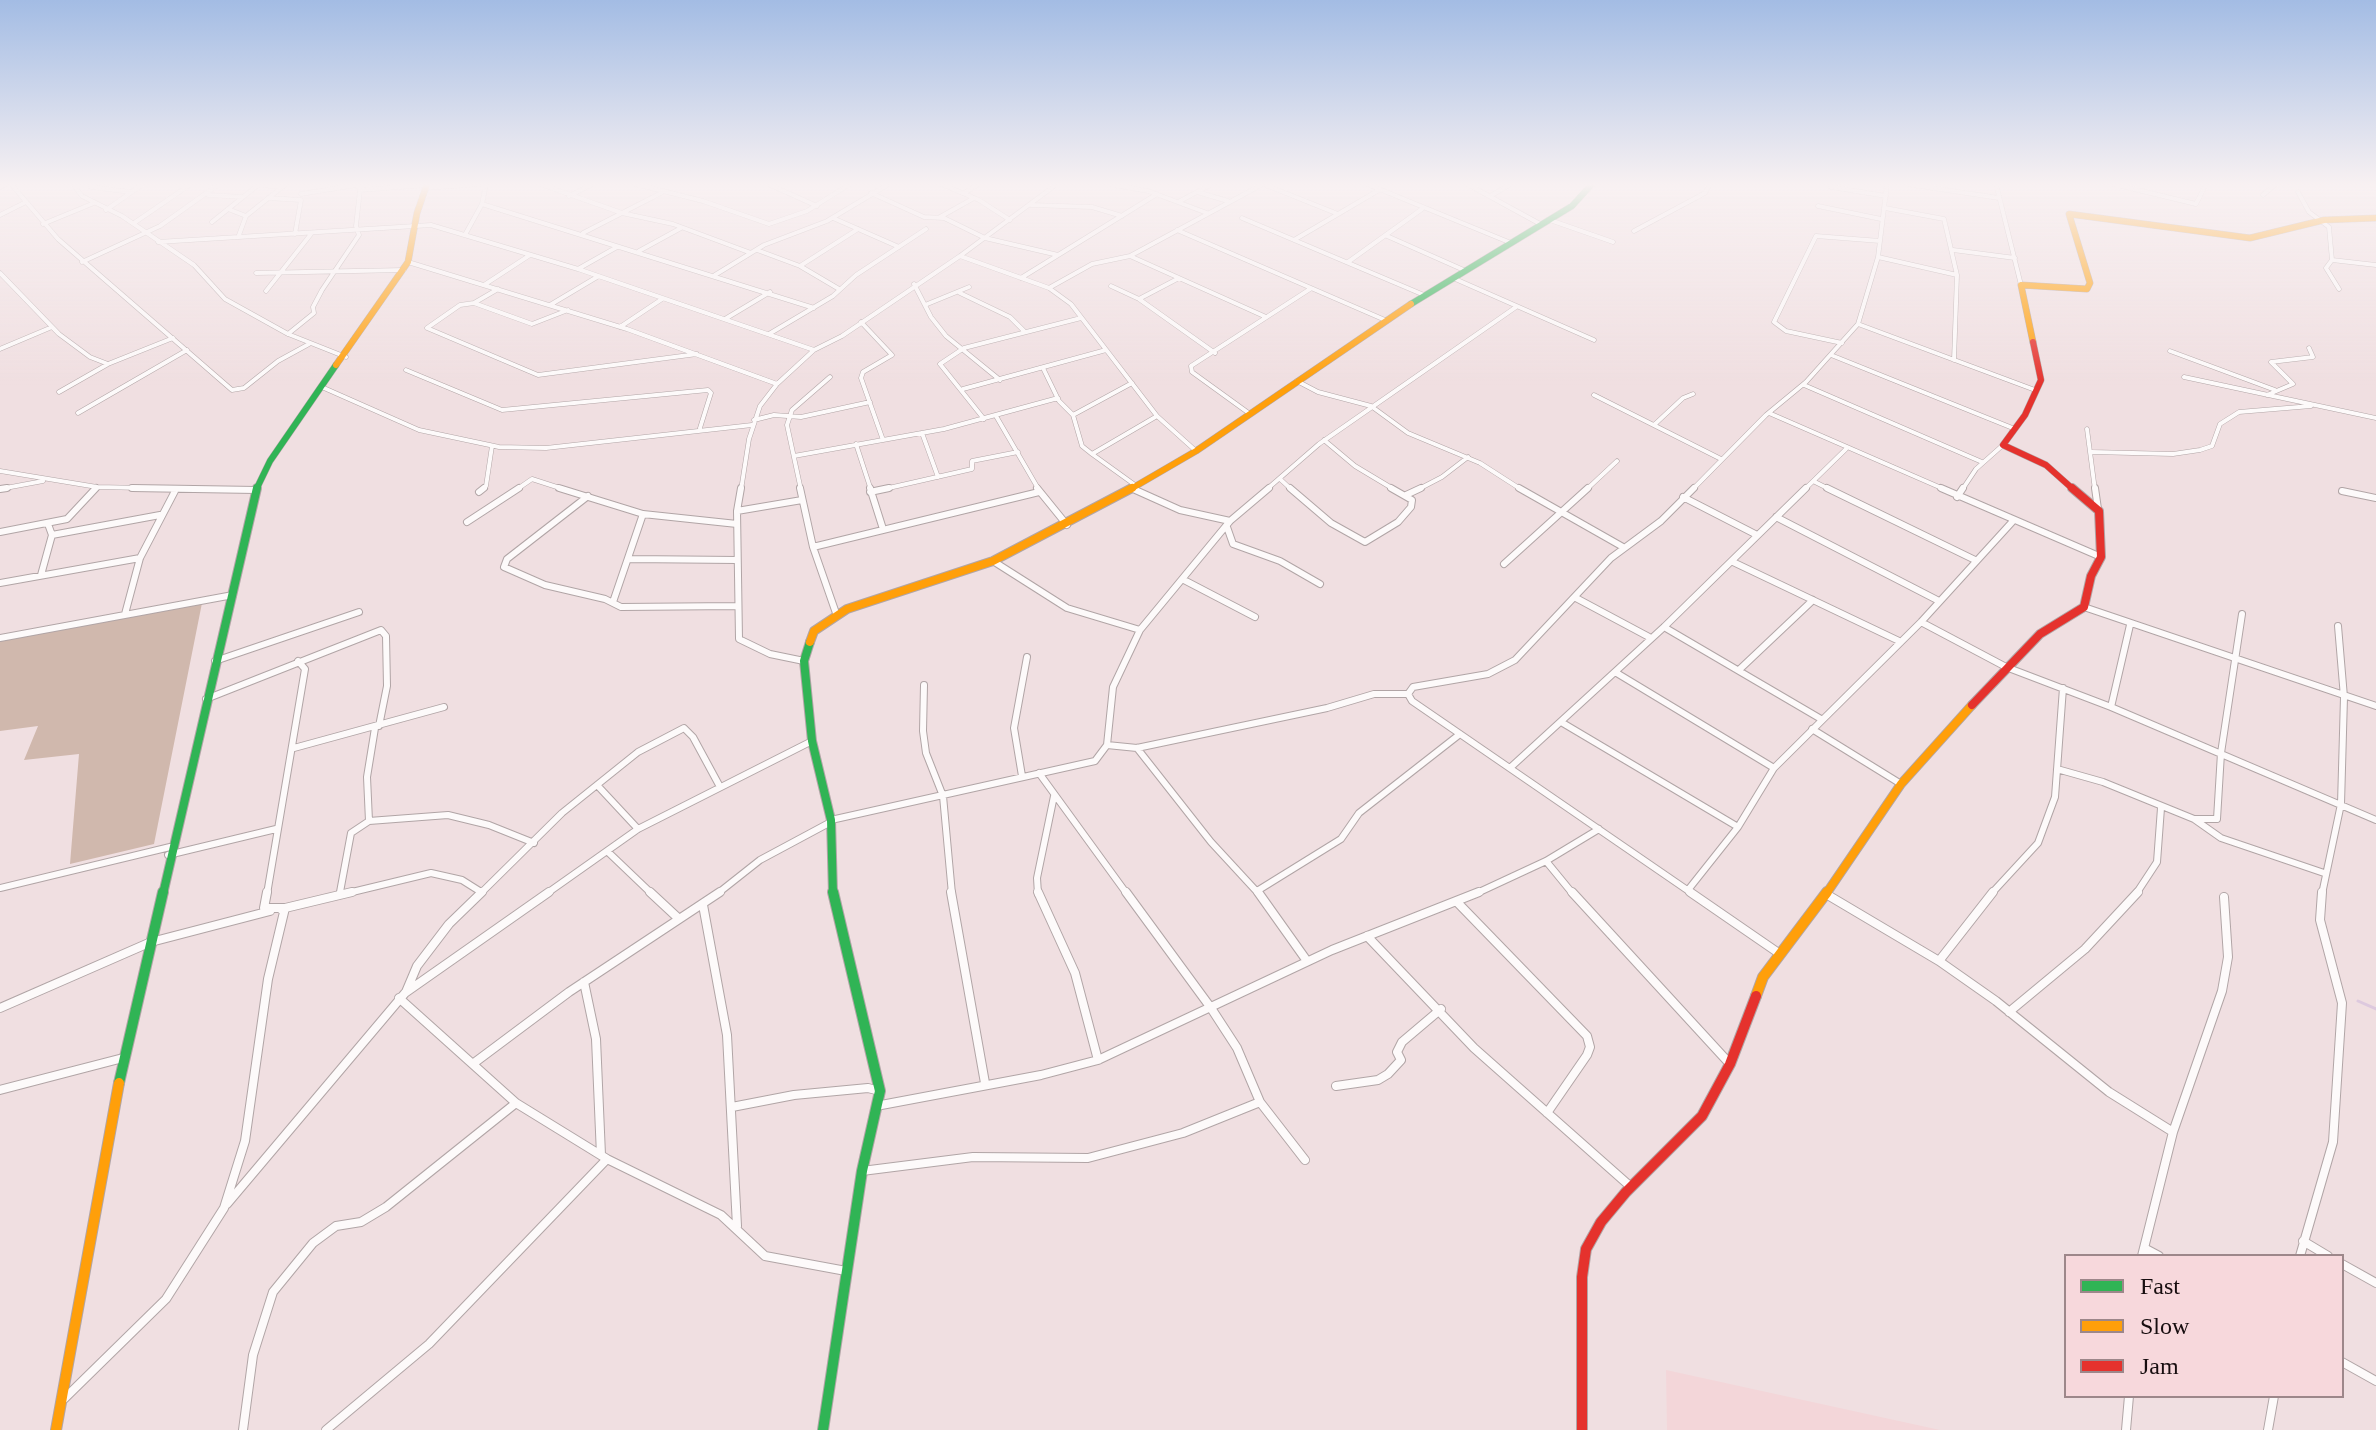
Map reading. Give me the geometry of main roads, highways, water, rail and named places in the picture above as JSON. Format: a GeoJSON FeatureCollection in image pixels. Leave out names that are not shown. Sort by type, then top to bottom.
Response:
{"type":"FeatureCollection","features":[{"type":"Feature","properties":{"kind":"waterway"},"geometry":{"type":"LineString","coordinates":[[2358,1001],[2376,1009]]}}]}
